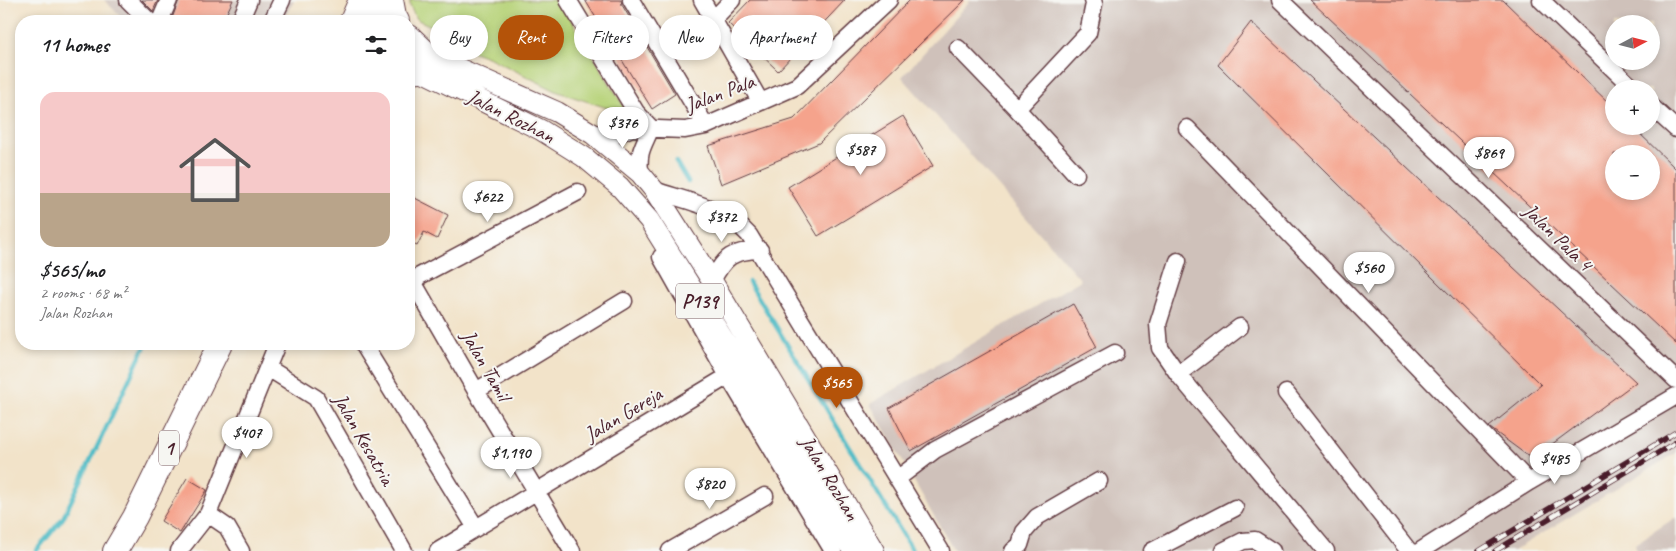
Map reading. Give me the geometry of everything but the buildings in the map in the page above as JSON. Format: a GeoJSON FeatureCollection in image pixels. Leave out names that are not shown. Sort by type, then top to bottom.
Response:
{"type":"FeatureCollection","features":[{"type":"Feature","properties":{"kind":"highway"},"geometry":{"type":"LineString","coordinates":[[355,15],[361,0]]}},
{"type":"Feature","properties":{"kind":"highway"},"geometry":{"type":"LineString","coordinates":[[373,15],[379,0]]}},
{"type":"Feature","properties":{"kind":"highway"},"geometry":{"type":"LineString","coordinates":[[391,0],[394,15]]}},
{"type":"Feature","properties":{"kind":"highway","name":"1"},"geometry":{"type":"LineString","coordinates":[[116,551],[135,517],[217,350]]}},
{"type":"Feature","properties":{"kind":"main road","name":"Jalan Rozhan"},"geometry":{"type":"LineString","coordinates":[[415,62],[557,112],[593,134],[640,173],[654,190],[712,281],[853,551]]}},
{"type":"Feature","properties":{"kind":"main road","name":"Jalan Rozhan"},"geometry":{"type":"LineString","coordinates":[[415,62],[541,130],[584,157],[620,188],[649,220],[874,551]]}},
{"type":"Feature","properties":{"kind":"street"},"geometry":{"type":"LineString","coordinates":[[128,0],[143,15]]}},
{"type":"Feature","properties":{"kind":"street"},"geometry":{"type":"LineString","coordinates":[[163,15],[169,0]]}},
{"type":"Feature","properties":{"kind":"street"},"geometry":{"type":"LineString","coordinates":[[243,15],[249,0]]}},
{"type":"Feature","properties":{"kind":"street"},"geometry":{"type":"LineString","coordinates":[[275,15],[282,0]]}},
{"type":"Feature","properties":{"kind":"street"},"geometry":{"type":"LineString","coordinates":[[568,0],[636,112],[651,128],[638,158],[640,173]]}},
{"type":"Feature","properties":{"kind":"street"},"geometry":{"type":"LineString","coordinates":[[631,0],[706,126]]}},
{"type":"Feature","properties":{"kind":"street"},"geometry":{"type":"LineString","coordinates":[[702,0],[710,15]]}},
{"type":"Feature","properties":{"kind":"street"},"geometry":{"type":"LineString","coordinates":[[718,15],[732,0]]}},
{"type":"Feature","properties":{"kind":"street","name":"Jalan Pala"},"geometry":{"type":"LineString","coordinates":[[593,134],[617,134],[632,128],[685,130],[706,126],[797,86],[889,0]]}},
{"type":"Feature","properties":{"kind":"street"},"geometry":{"type":"LineString","coordinates":[[1017,109],[1088,33],[1094,4],[1093,0]]}},
{"type":"Feature","properties":{"kind":"street","name":"Jalan Pala 4"},"geometry":{"type":"LineString","coordinates":[[1280,0],[1676,380]]}},
{"type":"Feature","properties":{"kind":"street"},"geometry":{"type":"LineString","coordinates":[[1541,0],[1625,80]]}},
{"type":"Feature","properties":{"kind":"street"},"geometry":{"type":"LineString","coordinates":[[721,34],[760,101]]}},
{"type":"Feature","properties":{"kind":"street"},"geometry":{"type":"LineString","coordinates":[[958,48],[1076,174]]}},
{"type":"Feature","properties":{"kind":"street"},"geometry":{"type":"LineString","coordinates":[[1660,114],[1676,129]]}},
{"type":"Feature","properties":{"kind":"street"},"geometry":{"type":"LineString","coordinates":[[1187,128],[1528,482]]}},
{"type":"Feature","properties":{"kind":"street"},"geometry":{"type":"LineString","coordinates":[[620,188],[667,266],[728,376],[832,551]]}},
{"type":"Feature","properties":{"kind":"street"},"geometry":{"type":"LineString","coordinates":[[654,190],[710,208],[740,224],[760,250],[941,551]]}},
{"type":"Feature","properties":{"kind":"street"},"geometry":{"type":"LineString","coordinates":[[415,277],[578,192]]}},
{"type":"Feature","properties":{"kind":"street"},"geometry":{"type":"LineString","coordinates":[[712,281],[720,266],[728,257],[736,253],[760,250]]}},
{"type":"Feature","properties":{"kind":"street"},"geometry":{"type":"LineString","coordinates":[[1178,262],[1158,324],[1160,348],[1178,374],[1326,551]]}},
{"type":"Feature","properties":{"kind":"street","name":"Jalan Tamil"},"geometry":{"type":"LineString","coordinates":[[415,288],[572,551]]}},
{"type":"Feature","properties":{"kind":"street"},"geometry":{"type":"LineString","coordinates":[[476,391],[624,301]]}},
{"type":"Feature","properties":{"kind":"street"},"geometry":{"type":"LineString","coordinates":[[1178,374],[1240,327]]}},
{"type":"Feature","properties":{"kind":"street"},"geometry":{"type":"LineString","coordinates":[[178,551],[208,514],[275,350]]}},
{"type":"Feature","properties":{"kind":"street"},"geometry":{"type":"LineString","coordinates":[[367,350],[476,528]]}},
{"type":"Feature","properties":{"kind":"street"},"geometry":{"type":"LineString","coordinates":[[897,479],[935,450],[1115,353]]}},
{"type":"Feature","properties":{"kind":"street","name":"Jalan Kesatria"},"geometry":{"type":"LineString","coordinates":[[268,368],[308,391],[316,398],[404,551]]}},
{"type":"Feature","properties":{"kind":"street","name":"Jalan Gereja"},"geometry":{"type":"LineString","coordinates":[[438,551],[728,376]]}},
{"type":"Feature","properties":{"kind":"street"},"geometry":{"type":"LineString","coordinates":[[1286,393],[1409,551]]}},
{"type":"Feature","properties":{"kind":"street"},"geometry":{"type":"LineString","coordinates":[[1420,551],[1528,482],[1676,396]]}},
{"type":"Feature","properties":{"kind":"street"},"geometry":{"type":"LineString","coordinates":[[1013,551],[1020,544],[1024,532],[1037,517],[1099,481]]}},
{"type":"Feature","properties":{"kind":"street"},"geometry":{"type":"LineString","coordinates":[[670,551],[765,496]]}},
{"type":"Feature","properties":{"kind":"street"},"geometry":{"type":"LineString","coordinates":[[1152,551],[1235,508]]}},
{"type":"Feature","properties":{"kind":"street"},"geometry":{"type":"LineString","coordinates":[[208,514],[227,527],[241,551]]}},
{"type":"Feature","properties":{"kind":"street"},"geometry":{"type":"LineString","coordinates":[[1223,551],[1243,542],[1255,540],[1272,551]]}},
{"type":"Feature","properties":{"kind":"shaded area"},"geometry":{"type":"Polygon","coordinates":[[[104,0],[294,0],[286,15],[119,15],[104,0]]]}},
{"type":"Feature","properties":{"kind":"shaded area"},"geometry":{"type":"Polygon","coordinates":[[[971,0],[1676,0],[1676,453],[1513,551],[954,551],[870,404],[1081,280],[902,77],[971,0]]]}},
{"type":"Feature","properties":{"kind":"shaded area"},"geometry":{"type":"Polygon","coordinates":[[[1676,517],[1676,551],[1637,551],[1635,544],[1676,517]]]}},
{"type":"Feature","properties":{"kind":"green space"},"geometry":{"type":"Polygon","coordinates":[[[410,0],[559,0],[574,25],[574,60],[596,60],[629,115],[558,92],[488,57],[488,15],[430,15],[430,26],[416,19],[410,6],[410,0]]]}},
{"type":"Feature","properties":{"kind":"waterway"},"geometry":{"type":"LineString","coordinates":[[676,162],[688,182]]}},
{"type":"Feature","properties":{"kind":"waterway"},"geometry":{"type":"LineString","coordinates":[[749,282],[913,551]]}},
{"type":"Feature","properties":{"kind":"waterway"},"geometry":{"type":"LineString","coordinates":[[36,551],[63,518],[143,350]]}},
{"type":"Feature","properties":{"kind":"railway"},"geometry":{"type":"LineString","coordinates":[[1479,551],[1676,432]]}},
{"type":"Feature","properties":{"kind":"railway"},"geometry":{"type":"LineString","coordinates":[[1495,551],[1676,442]]}}]}
